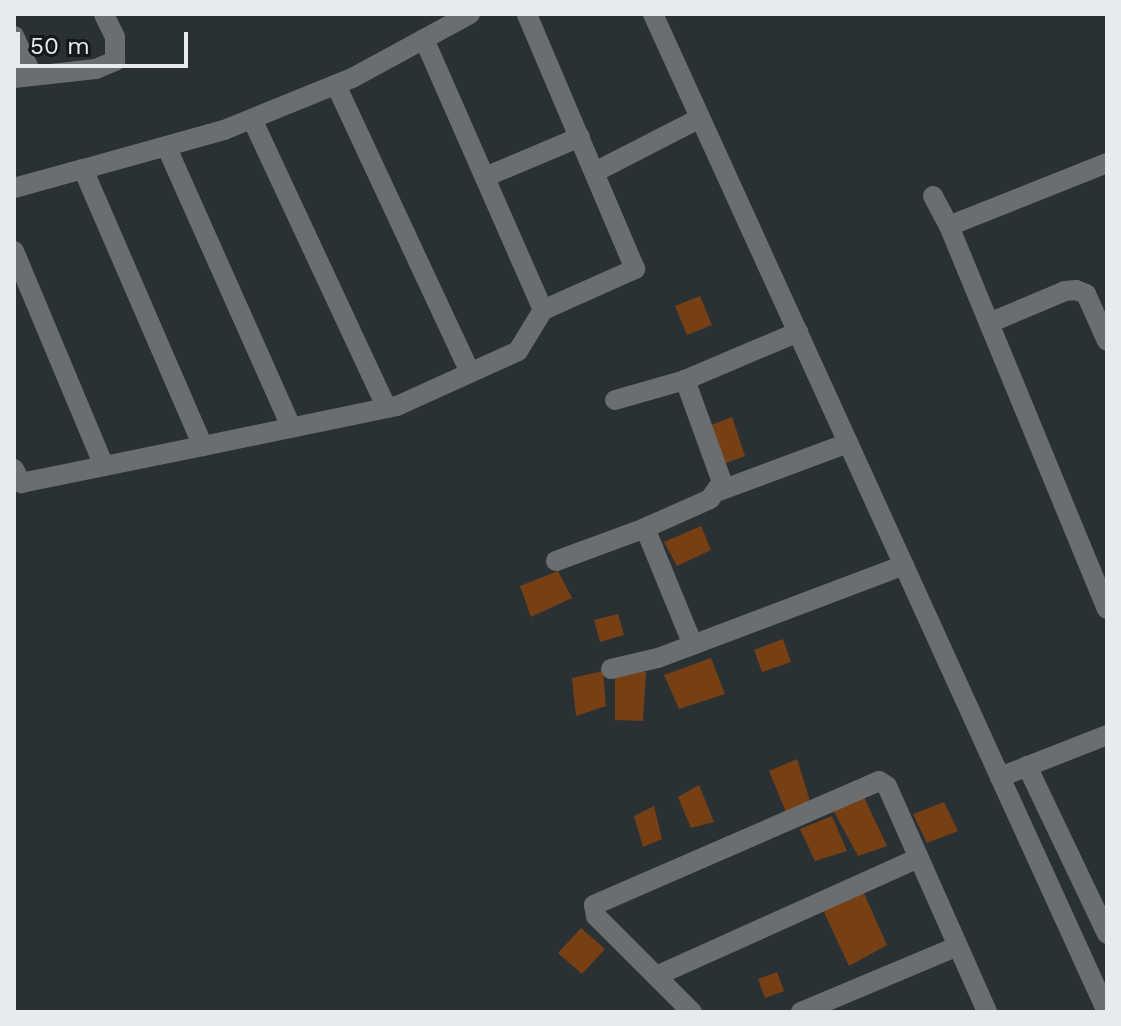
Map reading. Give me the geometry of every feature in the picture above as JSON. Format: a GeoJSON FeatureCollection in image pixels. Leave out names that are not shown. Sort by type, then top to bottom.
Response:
{"type":"FeatureCollection","features":[{"type":"Feature","properties":{"kind":"street"},"geometry":{"type":"LineString","coordinates":[[14,36],[23,76],[96,69],[115,61],[115,37],[104,14]]}},
{"type":"Feature","properties":{"kind":"street"},"geometry":{"type":"LineString","coordinates":[[14,188],[167,148],[252,119],[336,85],[470,14]]}},
{"type":"Feature","properties":{"kind":"street"},"geometry":{"type":"LineString","coordinates":[[14,469],[21,483],[387,408],[518,351],[543,310],[635,269],[527,14]]}},
{"type":"Feature","properties":{"kind":"street"},"geometry":{"type":"LineString","coordinates":[[653,14],[1107,1012]]}},
{"type":"Feature","properties":{"kind":"street"},"geometry":{"type":"LineString","coordinates":[[424,39],[543,310]]}},
{"type":"Feature","properties":{"kind":"street"},"geometry":{"type":"LineString","coordinates":[[336,85],[470,372]]}},
{"type":"Feature","properties":{"kind":"street"},"geometry":{"type":"LineString","coordinates":[[595,172],[700,118]]}},
{"type":"Feature","properties":{"kind":"street"},"geometry":{"type":"LineString","coordinates":[[252,119],[387,408]]}},
{"type":"Feature","properties":{"kind":"street"},"geometry":{"type":"LineString","coordinates":[[485,177],[580,137]]}},
{"type":"Feature","properties":{"kind":"street"},"geometry":{"type":"LineString","coordinates":[[167,148],[291,426]]}},
{"type":"Feature","properties":{"kind":"street"},"geometry":{"type":"LineString","coordinates":[[949,226],[1107,163]]}},
{"type":"Feature","properties":{"kind":"street"},"geometry":{"type":"LineString","coordinates":[[83,169],[203,446]]}},
{"type":"Feature","properties":{"kind":"street"},"geometry":{"type":"LineString","coordinates":[[933,196],[949,226],[1107,607]]}},
{"type":"Feature","properties":{"kind":"street"},"geometry":{"type":"LineString","coordinates":[[14,251],[104,466]]}},
{"type":"Feature","properties":{"kind":"street"},"geometry":{"type":"LineString","coordinates":[[989,323],[1065,291],[1076,290],[1086,294],[1107,341]]}},
{"type":"Feature","properties":{"kind":"street"},"geometry":{"type":"LineString","coordinates":[[615,400],[685,380],[798,332]]}},
{"type":"Feature","properties":{"kind":"street"},"geometry":{"type":"LineString","coordinates":[[685,380],[722,482],[719,491]]}},
{"type":"Feature","properties":{"kind":"street"},"geometry":{"type":"LineString","coordinates":[[556,561],[645,528],[710,499],[719,491],[848,443]]}},
{"type":"Feature","properties":{"kind":"street"},"geometry":{"type":"LineString","coordinates":[[645,528],[693,645]]}},
{"type":"Feature","properties":{"kind":"street"},"geometry":{"type":"LineString","coordinates":[[611,669],[693,645],[904,565]]}},
{"type":"Feature","properties":{"kind":"street"},"geometry":{"type":"LineString","coordinates":[[1000,777],[1107,735]]}},
{"type":"Feature","properties":{"kind":"street"},"geometry":{"type":"LineString","coordinates":[[1027,766],[1107,934]]}},
{"type":"Feature","properties":{"kind":"street"},"geometry":{"type":"LineString","coordinates":[[692,1012],[596,916],[594,905],[879,781],[887,786],[987,1012]]}},
{"type":"Feature","properties":{"kind":"street"},"geometry":{"type":"LineString","coordinates":[[656,976],[919,858]]}},
{"type":"Feature","properties":{"kind":"street"},"geometry":{"type":"LineString","coordinates":[[801,1012],[958,946]]}},
{"type":"Feature","properties":{"kind":"building"},"geometry":{"type":"Polygon","coordinates":[[[700,296],[712,325],[687,335],[675,306],[700,296]]]}},
{"type":"Feature","properties":{"kind":"building"},"geometry":{"type":"Polygon","coordinates":[[[732,417],[745,456],[724,464],[711,425],[732,417]]]}},
{"type":"Feature","properties":{"kind":"building"},"geometry":{"type":"Polygon","coordinates":[[[701,526],[711,550],[677,566],[664,542],[701,526]]]}},
{"type":"Feature","properties":{"kind":"building"},"geometry":{"type":"Polygon","coordinates":[[[558,571],[572,598],[531,617],[520,586],[558,571]]]}},
{"type":"Feature","properties":{"kind":"building"},"geometry":{"type":"Polygon","coordinates":[[[618,614],[624,635],[600,642],[594,620],[618,614]]]}},
{"type":"Feature","properties":{"kind":"building"},"geometry":{"type":"Polygon","coordinates":[[[783,639],[791,662],[762,672],[754,650],[783,639]]]}},
{"type":"Feature","properties":{"kind":"building"},"geometry":{"type":"Polygon","coordinates":[[[711,658],[725,694],[679,709],[664,675],[711,658]]]}},
{"type":"Feature","properties":{"kind":"building"},"geometry":{"type":"Polygon","coordinates":[[[603,671],[606,706],[576,716],[572,678],[603,671]]]}},
{"type":"Feature","properties":{"kind":"building"},"geometry":{"type":"Polygon","coordinates":[[[615,672],[646,672],[643,721],[615,720],[615,672]]]}},
{"type":"Feature","properties":{"kind":"building"},"geometry":{"type":"Polygon","coordinates":[[[797,759],[810,801],[786,812],[769,771],[797,759]]]}},
{"type":"Feature","properties":{"kind":"building"},"geometry":{"type":"Polygon","coordinates":[[[699,785],[714,822],[691,828],[678,797],[699,785]]]}},
{"type":"Feature","properties":{"kind":"building"},"geometry":{"type":"Polygon","coordinates":[[[864,797],[887,846],[858,856],[833,810],[864,797]]]}},
{"type":"Feature","properties":{"kind":"building"},"geometry":{"type":"Polygon","coordinates":[[[944,802],[958,831],[927,843],[913,814],[944,802]]]}},
{"type":"Feature","properties":{"kind":"building"},"geometry":{"type":"Polygon","coordinates":[[[654,806],[662,839],[643,847],[634,816],[654,806]]]}},
{"type":"Feature","properties":{"kind":"building"},"geometry":{"type":"Polygon","coordinates":[[[832,816],[847,851],[815,861],[800,829],[832,816]]]}},
{"type":"Feature","properties":{"kind":"building"},"geometry":{"type":"Polygon","coordinates":[[[862,889],[887,945],[849,966],[823,910],[862,889]]]}},
{"type":"Feature","properties":{"kind":"building"},"geometry":{"type":"Polygon","coordinates":[[[581,928],[605,949],[582,974],[558,953],[581,928]]]}},
{"type":"Feature","properties":{"kind":"building"},"geometry":{"type":"Polygon","coordinates":[[[777,972],[784,991],[765,998],[758,979],[777,972]]]}}]}
